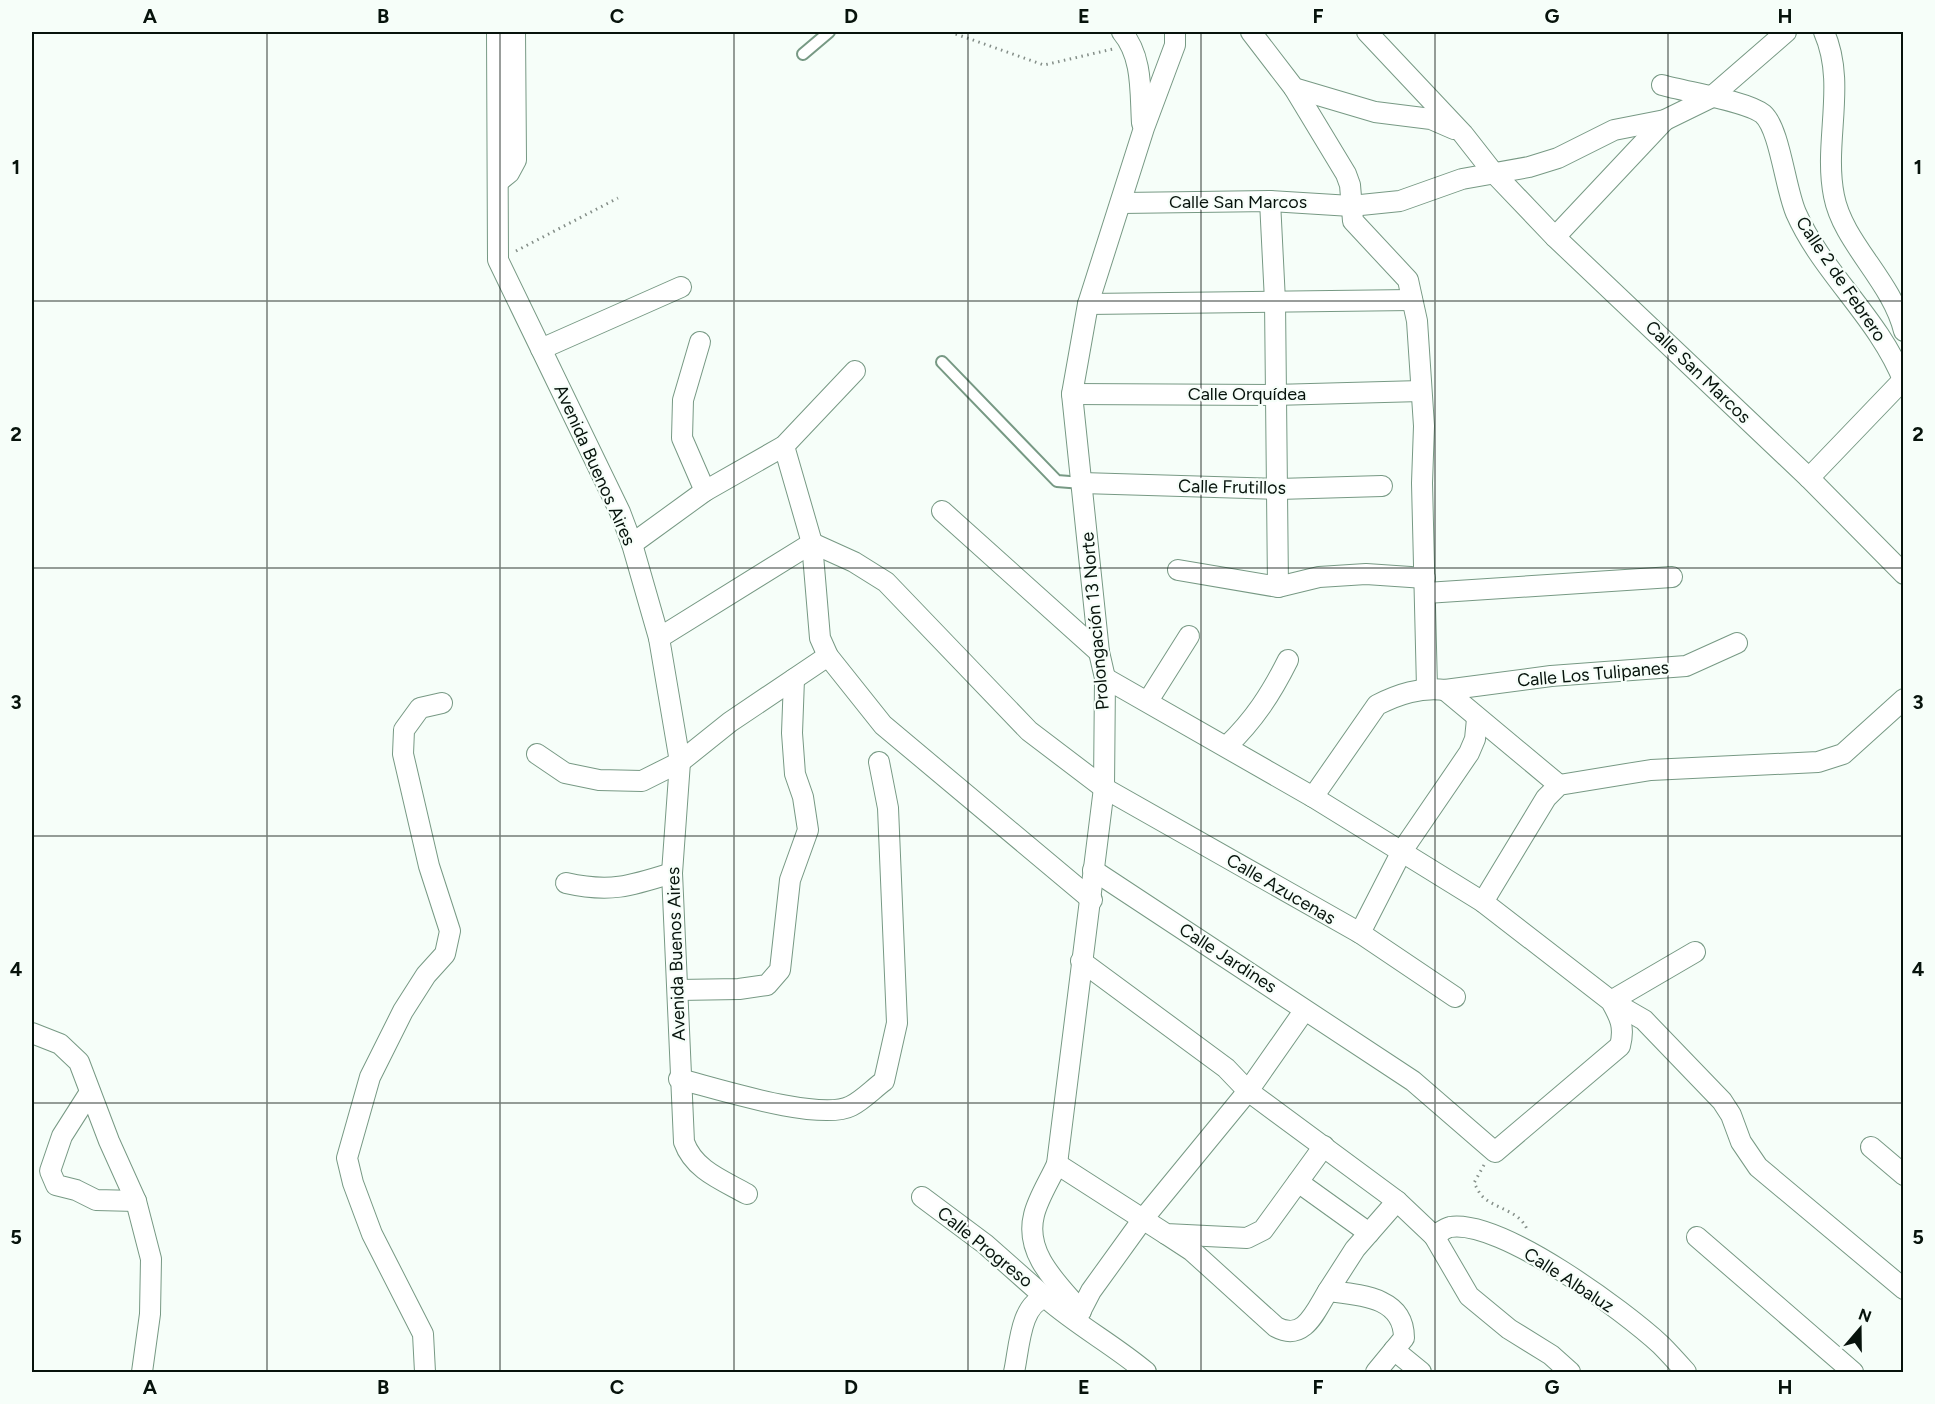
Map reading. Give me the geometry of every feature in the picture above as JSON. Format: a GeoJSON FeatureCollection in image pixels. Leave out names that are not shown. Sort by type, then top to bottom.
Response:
{"type":"FeatureCollection","features":[{"type":"Feature","properties":{"kind":"street","name":"Prolongación 13 Norte"},"geometry":{"type":"LineString","coordinates":[[1078,1317],[1042,1265],[1033,1242],[1034,1215],[1057,1164],[1081,961],[1092,900],[1093,870],[1104,788],[1105,678],[1099,652],[1072,394],[1088,304],[1122,203],[1142,134],[1174,45],[1175,32]]}},
{"type":"Feature","properties":{"kind":"street"},"geometry":{"type":"LineString","coordinates":[[1251,32],[1294,88],[1346,174],[1350,185],[1353,221],[1408,280],[1417,321],[1426,585],[1436,689],[1559,784]]}},
{"type":"Feature","properties":{"kind":"street","name":"Calle San Marcos"},"geometry":{"type":"LineString","coordinates":[[1367,32],[1463,134],[1492,171],[1555,237],[1809,478],[1904,574]]}},
{"type":"Feature","properties":{"kind":"street"},"geometry":{"type":"LineString","coordinates":[[1492,171],[1529,166],[1558,158],[1614,130],[1665,120],[1710,98],[1786,32]]}},
{"type":"Feature","properties":{"kind":"street"},"geometry":{"type":"LineString","coordinates":[[1824,32],[1835,84],[1831,156],[1834,198],[1852,238],[1900,315],[1904,331]]}},
{"type":"Feature","properties":{"kind":"street","name":"Avenida Buenos Aires"},"geometry":{"type":"LineString","coordinates":[[509,33],[496,222],[498,260],[620,512],[632,544],[659,638],[680,762],[672,873],[679,990],[679,1079],[684,1142],[689,1156],[704,1170],[747,1194]]}},
{"type":"Feature","properties":{"kind":"street"},"geometry":{"type":"LineString","coordinates":[[1127,38],[1140,77],[1142,134]]}},
{"type":"Feature","properties":{"kind":"street","name":"Calle 2 de Febrero"},"geometry":{"type":"LineString","coordinates":[[1662,85],[1748,105],[1763,115],[1773,126],[1786,183],[1796,213],[1839,280],[1876,328],[1893,356],[1903,381]]}},
{"type":"Feature","properties":{"kind":"street"},"geometry":{"type":"LineString","coordinates":[[1294,88],[1375,112],[1431,119],[1463,134]]}},
{"type":"Feature","properties":{"kind":"street"},"geometry":{"type":"LineString","coordinates":[[1555,237],[1665,120]]}},
{"type":"Feature","properties":{"kind":"street","name":"Calle San Marcos"},"geometry":{"type":"LineString","coordinates":[[1122,203],[1270,201],[1351,206],[1400,201],[1492,171]]}},
{"type":"Feature","properties":{"kind":"street"},"geometry":{"type":"LineString","coordinates":[[1270,201],[1275,301],[1274,395],[1278,489],[1278,587]]}},
{"type":"Feature","properties":{"kind":"street"},"geometry":{"type":"LineString","coordinates":[[541,349],[681,287]]}},
{"type":"Feature","properties":{"kind":"street"},"geometry":{"type":"LineString","coordinates":[[1088,304],[1412,300]]}},
{"type":"Feature","properties":{"kind":"street"},"geometry":{"type":"LineString","coordinates":[[700,342],[682,400],[682,438],[705,491]]}},
{"type":"Feature","properties":{"kind":"street"},"geometry":{"type":"LineString","coordinates":[[632,544],[705,491],[784,446],[855,371]]}},
{"type":"Feature","properties":{"kind":"street"},"geometry":{"type":"LineString","coordinates":[[1809,478],[1903,381],[1904,373]]}},
{"type":"Feature","properties":{"kind":"street","name":"Calle Orquídea"},"geometry":{"type":"LineString","coordinates":[[1072,394],[1274,395],[1421,391]]}},
{"type":"Feature","properties":{"kind":"street"},"geometry":{"type":"LineString","coordinates":[[784,446],[812,543],[820,638],[828,656],[884,725],[1092,900]]}},
{"type":"Feature","properties":{"kind":"street","name":"Calle Frutillos"},"geometry":{"type":"LineString","coordinates":[[1082,483],[1278,489],[1382,486]]}},
{"type":"Feature","properties":{"kind":"street"},"geometry":{"type":"LineString","coordinates":[[942,511],[1099,652]]}},
{"type":"Feature","properties":{"kind":"street"},"geometry":{"type":"LineString","coordinates":[[659,638],[812,543]]}},
{"type":"Feature","properties":{"kind":"street","name":"Calle Azucenas"},"geometry":{"type":"LineString","coordinates":[[812,543],[854,562],[886,582],[1029,731],[1104,788],[1360,933],[1455,997]]}},
{"type":"Feature","properties":{"kind":"street"},"geometry":{"type":"LineString","coordinates":[[1178,570],[1278,587],[1318,577],[1366,574],[1426,585],[1672,577]]}},
{"type":"Feature","properties":{"kind":"street"},"geometry":{"type":"LineString","coordinates":[[1148,701],[1189,636]]}},
{"type":"Feature","properties":{"kind":"street","name":"Calle Los Tulipanes"},"geometry":{"type":"LineString","coordinates":[[1313,797],[1377,705],[1393,697],[1436,689],[1551,676],[1686,666],[1737,643]]}},
{"type":"Feature","properties":{"kind":"street"},"geometry":{"type":"LineString","coordinates":[[537,754],[565,773],[599,780],[642,781],[680,762],[730,722],[828,656]]}},
{"type":"Feature","properties":{"kind":"street"},"geometry":{"type":"LineString","coordinates":[[1227,746],[1253,720],[1272,693],[1287,660]]}},
{"type":"Feature","properties":{"kind":"street"},"geometry":{"type":"LineString","coordinates":[[1105,678],[1227,746],[1484,902],[1611,1001],[1644,1020],[1722,1101],[1731,1115],[1741,1142],[1758,1167],[1904,1290]]}},
{"type":"Feature","properties":{"kind":"street"},"geometry":{"type":"LineString","coordinates":[[679,990],[739,989],[767,985],[780,970],[790,880],[808,830],[803,797],[795,774],[792,733],[794,679]]}},
{"type":"Feature","properties":{"kind":"street"},"geometry":{"type":"LineString","coordinates":[[1484,902],[1546,798],[1559,784],[1652,770],[1818,762],[1843,754],[1904,699]]}},
{"type":"Feature","properties":{"kind":"street"},"geometry":{"type":"LineString","coordinates":[[425,1372],[423,1334],[372,1234],[353,1183],[347,1158],[370,1077],[404,1011],[426,975],[445,954],[450,931],[429,866],[403,754],[404,730],[420,708],[442,703]]}},
{"type":"Feature","properties":{"kind":"street"},"geometry":{"type":"LineString","coordinates":[[1360,933],[1402,852],[1469,753],[1475,740],[1477,719]]}},
{"type":"Feature","properties":{"kind":"street"},"geometry":{"type":"LineString","coordinates":[[679,1079],[781,1105],[829,1110],[850,1107],[884,1081],[897,1023],[888,808],[879,762]]}},
{"type":"Feature","properties":{"kind":"street","name":"Calle Jardines"},"geometry":{"type":"LineString","coordinates":[[1093,870],[1413,1081],[1495,1152]]}},
{"type":"Feature","properties":{"kind":"street"},"geometry":{"type":"LineString","coordinates":[[566,883],[588,888],[625,888],[672,873]]}},
{"type":"Feature","properties":{"kind":"street"},"geometry":{"type":"LineString","coordinates":[[1611,1001],[1695,952]]}},
{"type":"Feature","properties":{"kind":"street"},"geometry":{"type":"LineString","coordinates":[[1081,961],[1226,1068],[1248,1091],[1397,1201],[1434,1236],[1469,1296],[1509,1329],[1551,1355],[1570,1372]]}},
{"type":"Feature","properties":{"kind":"street"},"geometry":{"type":"LineString","coordinates":[[1495,1152],[1620,1046],[1623,1032],[1621,1018],[1611,1001]]}},
{"type":"Feature","properties":{"kind":"street"},"geometry":{"type":"LineString","coordinates":[[1146,1372],[1114,1346],[1093,1334],[1078,1317],[1091,1291],[1143,1219],[1248,1091],[1304,1011]]}},
{"type":"Feature","properties":{"kind":"street"},"geometry":{"type":"LineString","coordinates":[[32,1033],[60,1044],[79,1062],[136,1200],[151,1259],[150,1314],[142,1372]]}},
{"type":"Feature","properties":{"kind":"street"},"geometry":{"type":"LineString","coordinates":[[90,1092],[62,1136],[50,1171],[56,1185],[76,1190],[96,1200],[136,1200]]}},
{"type":"Feature","properties":{"kind":"street"},"geometry":{"type":"LineString","coordinates":[[1166,1234],[1247,1238],[1263,1230],[1324,1146]]}},
{"type":"Feature","properties":{"kind":"street"},"geometry":{"type":"LineString","coordinates":[[1871,1147],[1904,1175]]}},
{"type":"Feature","properties":{"kind":"street"},"geometry":{"type":"LineString","coordinates":[[1057,1164],[1192,1251],[1276,1327],[1287,1332],[1297,1332],[1308,1323],[1355,1249],[1397,1201]]}},
{"type":"Feature","properties":{"kind":"street"},"geometry":{"type":"LineString","coordinates":[[1298,1182],[1369,1233]]}},
{"type":"Feature","properties":{"kind":"street","name":"Calle Progreso"},"geometry":{"type":"LineString","coordinates":[[922,1197],[985,1244],[1046,1298],[1078,1317]]}},
{"type":"Feature","properties":{"kind":"street","name":"Calle Albaluz"},"geometry":{"type":"LineString","coordinates":[[1434,1236],[1449,1227],[1481,1230],[1535,1255],[1581,1284],[1623,1315],[1661,1345],[1686,1372]]}},
{"type":"Feature","properties":{"kind":"street"},"geometry":{"type":"LineString","coordinates":[[1697,1237],[1853,1372]]}},
{"type":"Feature","properties":{"kind":"street"},"geometry":{"type":"LineString","coordinates":[[1328,1291],[1383,1303],[1396,1311],[1404,1322],[1404,1338],[1376,1372]]}},
{"type":"Feature","properties":{"kind":"street"},"geometry":{"type":"LineString","coordinates":[[1014,1372],[1025,1320],[1031,1306],[1037,1299],[1046,1298]]}},
{"type":"Feature","properties":{"kind":"street"},"geometry":{"type":"LineString","coordinates":[[1394,1350],[1421,1372]]}},
{"type":"Feature","properties":{"kind":"lane"},"geometry":{"type":"LineString","coordinates":[[803,54],[829,32]]}},
{"type":"Feature","properties":{"kind":"lane"},"geometry":{"type":"LineString","coordinates":[[942,362],[1057,481],[1082,483]]}},
{"type":"Feature","properties":{"kind":"path"},"geometry":{"type":"LineString","coordinates":[[950,32],[1044,65],[1127,38]]}},
{"type":"Feature","properties":{"kind":"path"},"geometry":{"type":"LineString","coordinates":[[498,260],[618,198]]}},
{"type":"Feature","properties":{"kind":"path"},"geometry":{"type":"LineString","coordinates":[[1495,1152],[1474,1183],[1481,1196],[1505,1208],[1525,1223],[1535,1255]]}}]}
